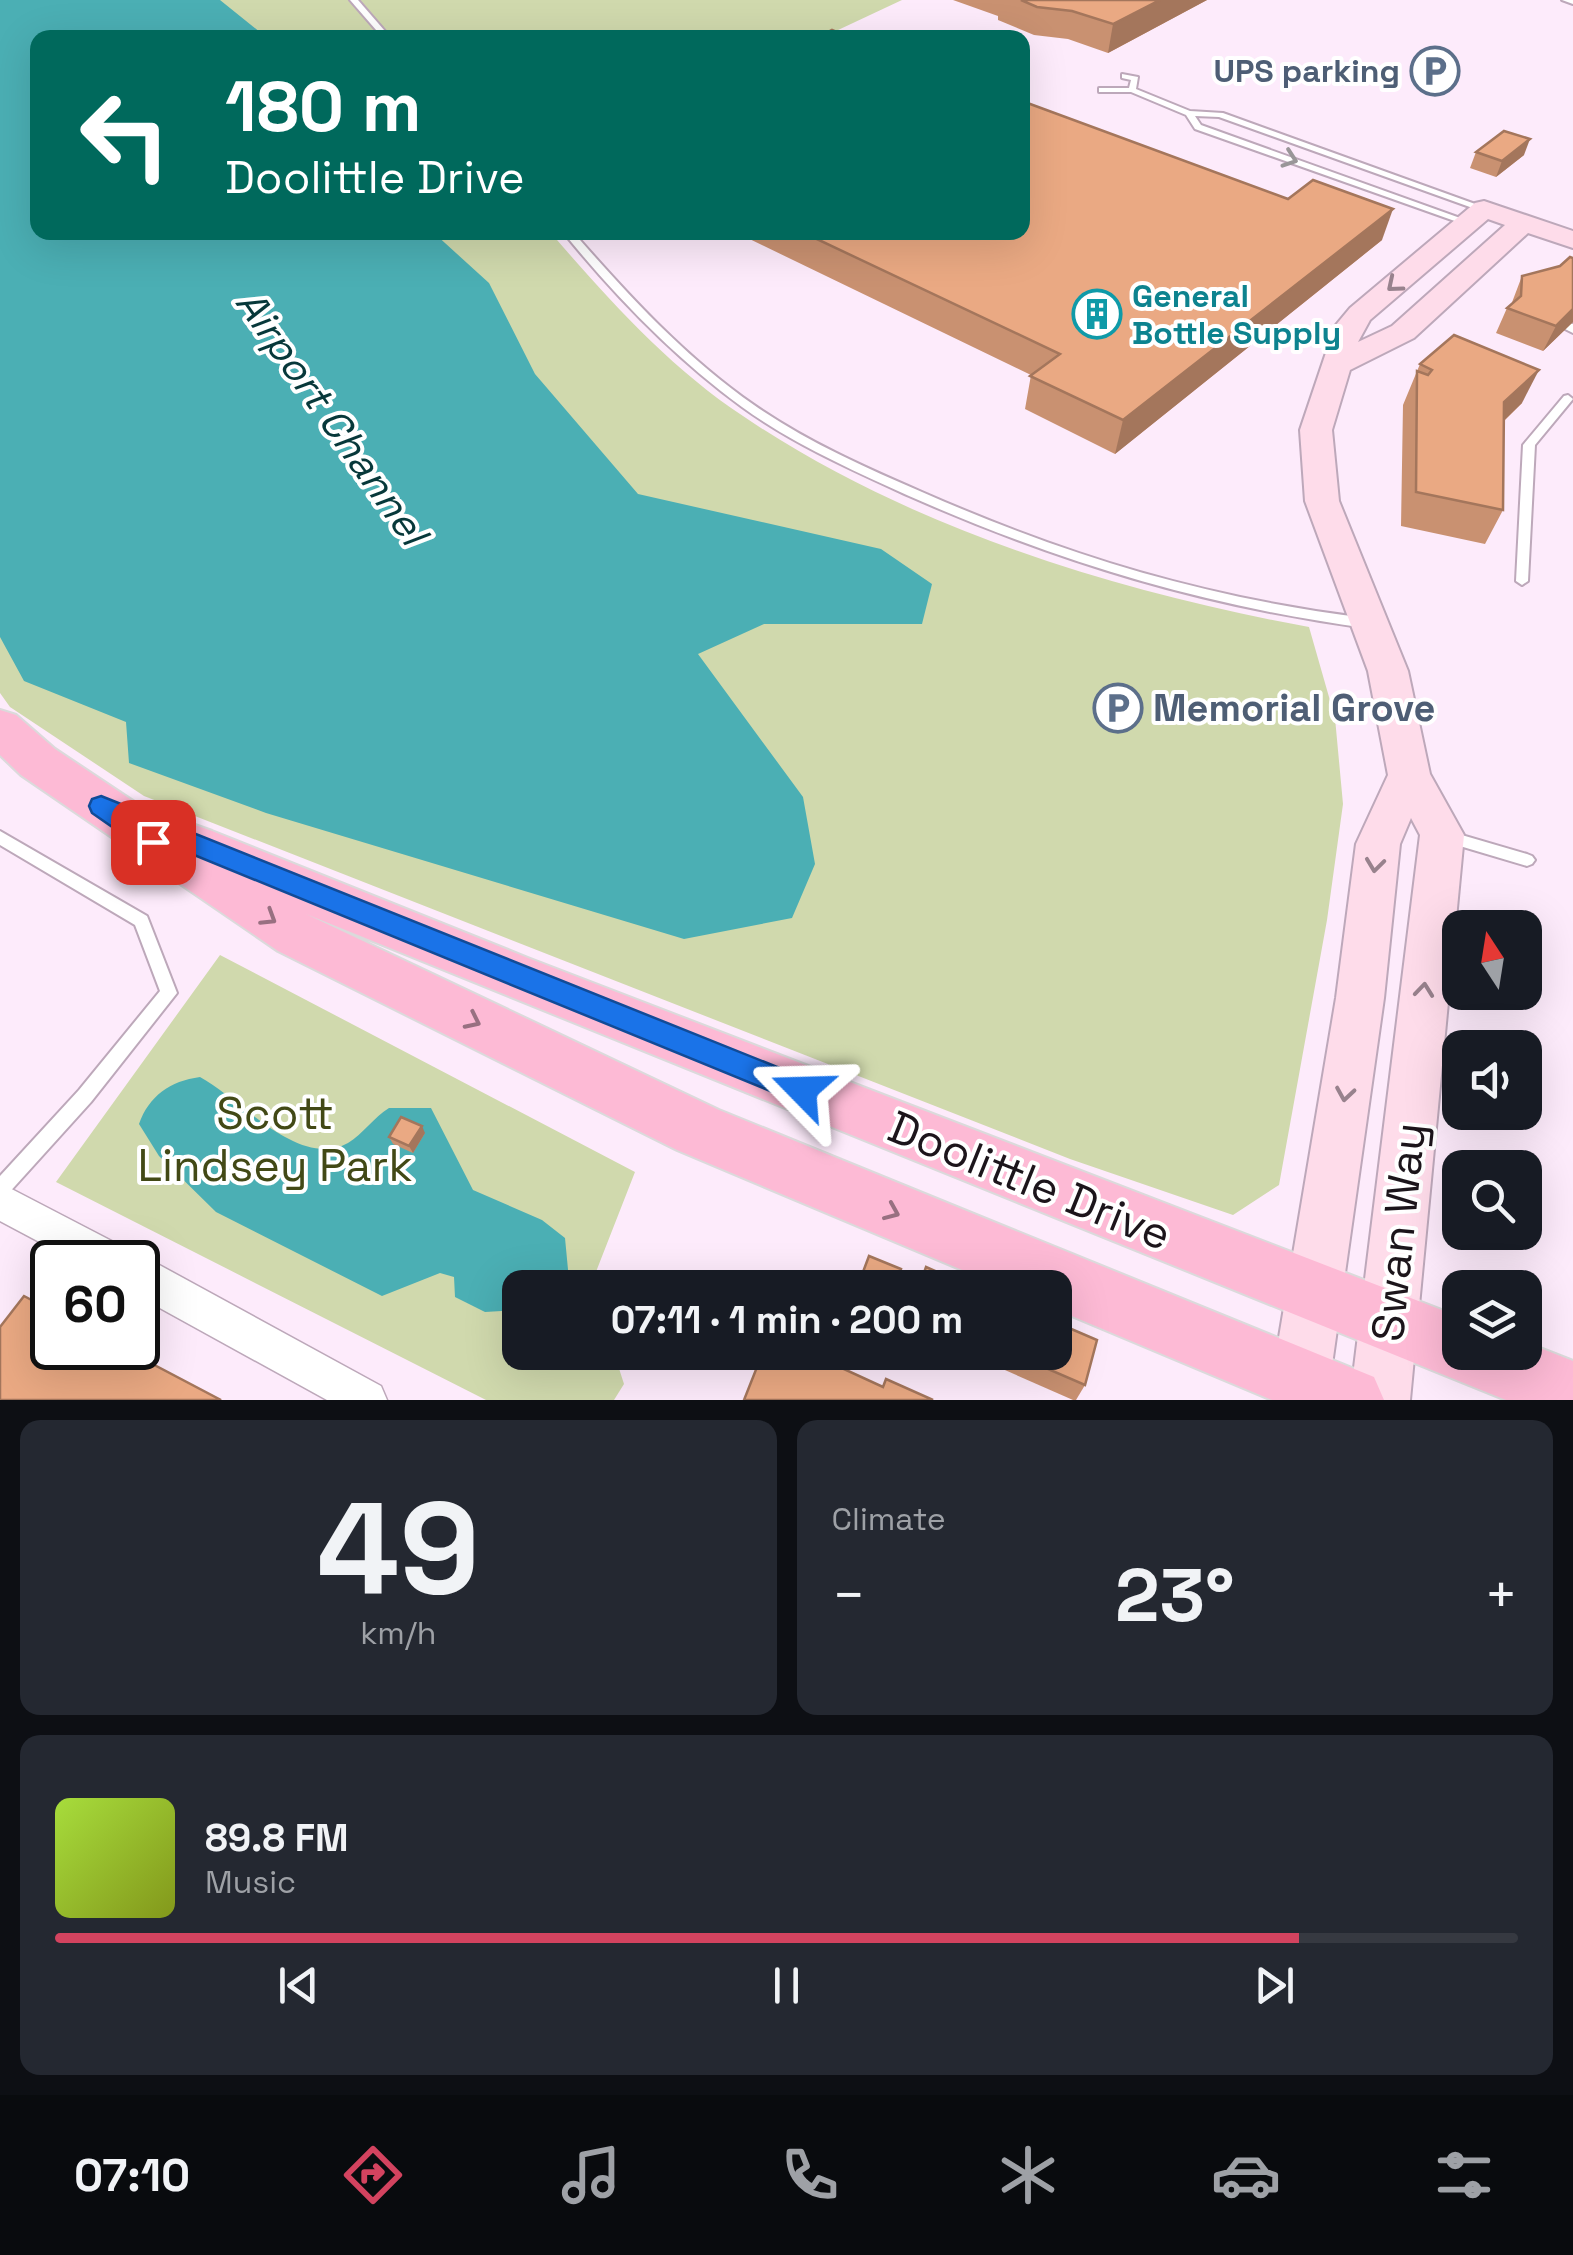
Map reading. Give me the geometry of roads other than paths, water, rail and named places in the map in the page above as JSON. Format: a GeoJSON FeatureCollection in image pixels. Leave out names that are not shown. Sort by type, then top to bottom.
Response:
{"type":"FeatureCollection","features":[{"type":"Feature","properties":{"kind":"main road"},"geometry":{"type":"LineString","coordinates":[[1442,835],[1409,774],[1402,723],[1388,671],[1322,501],[1316,430],[1346,332],[1360,314],[1477,216],[1516,230],[1573,260]]}},
{"type":"Feature","properties":{"kind":"main road"},"geometry":{"type":"LineString","coordinates":[[1516,230],[1573,240]]}},
{"type":"Feature","properties":{"kind":"main road"},"geometry":{"type":"LineString","coordinates":[[1336,364],[1403,332],[1516,230]]}},
{"type":"Feature","properties":{"kind":"main road","name":"Doolittle Drive"},"geometry":{"type":"LineString","coordinates":[[0,728],[101,806],[296,934],[698,1130],[1317,1393]]}},
{"type":"Feature","properties":{"kind":"main road","name":"Swan Way"},"geometry":{"type":"LineString","coordinates":[[1317,1393],[1314,1293],[1378,844],[1409,774]]}},
{"type":"Feature","properties":{"kind":"main road","name":"Doolittle Drive"},"geometry":{"type":"LineString","coordinates":[[101,806],[509,975],[1442,1343]]}},
{"type":"Feature","properties":{"kind":"main road","name":"Swan Way"},"geometry":{"type":"LineString","coordinates":[[1380,1400],[1388,1322],[1439,1056],[1442,835]]}},
{"type":"Feature","properties":{"kind":"main road"},"geometry":{"type":"LineString","coordinates":[[1513,1370],[1573,1394]]}},
{"type":"Feature","properties":{"kind":"street"},"geometry":{"type":"LineString","coordinates":[[0,1200],[74,1240]]}},
{"type":"Feature","properties":{"kind":"street"},"geometry":{"type":"LineString","coordinates":[[160,1287],[367,1400]]}},
{"type":"Feature","properties":{"kind":"lane"},"geometry":{"type":"LineString","coordinates":[[354,0],[381,30]]}},
{"type":"Feature","properties":{"kind":"lane"},"geometry":{"type":"LineString","coordinates":[[1125,76],[1134,79],[1132,90]]}},
{"type":"Feature","properties":{"kind":"lane"},"geometry":{"type":"LineString","coordinates":[[1102,90],[1132,90],[1189,113],[1220,115],[1477,216]]}},
{"type":"Feature","properties":{"kind":"lane"},"geometry":{"type":"LineString","coordinates":[[1189,113],[1198,126],[1367,186],[1477,216]]}},
{"type":"Feature","properties":{"kind":"lane"},"geometry":{"type":"LineString","coordinates":[[1355,195],[1367,186]]}},
{"type":"Feature","properties":{"kind":"lane"},"geometry":{"type":"LineString","coordinates":[[574,240],[646,316],[748,406],[869,473],[950,510],[1104,569],[1252,608],[1367,623]]}},
{"type":"Feature","properties":{"kind":"lane"},"geometry":{"type":"LineString","coordinates":[[1522,581],[1529,445],[1568,398]]}},
{"type":"Feature","properties":{"kind":"lane"},"geometry":{"type":"LineString","coordinates":[[1442,835],[1528,860]]}},
{"type":"Feature","properties":{"kind":"lane"},"geometry":{"type":"LineString","coordinates":[[0,837],[141,921],[169,993],[85,1096],[0,1190]]}},
{"type":"Feature","properties":{"kind":"water","name":"Airport Channel"},"geometry":{"type":"Polygon","coordinates":[[[0,0],[220,0],[257,30],[30,30],[30,240],[442,240],[489,283],[535,374],[638,494],[881,549],[932,584],[922,624],[764,624],[698,654],[803,797],[815,864],[792,918],[684,939],[266,813],[129,763],[126,722],[24,681],[0,637],[0,0]]]}},
{"type":"Feature","properties":{"kind":"water"},"geometry":{"type":"Polygon","coordinates":[[[200,1077],[290,1140],[329,1149],[348,1143],[389,1108],[431,1108],[473,1190],[542,1220],[565,1238],[568,1270],[502,1270],[502,1311],[485,1312],[455,1297],[454,1277],[440,1273],[382,1296],[216,1212],[159,1156],[139,1124],[149,1105],[179,1082],[200,1077]]]}},
{"type":"Feature","properties":{"kind":"place","name":"UPS parking"},"geometry":{"type":"Point","coordinates":[1435,71]}},
{"type":"Feature","properties":{"kind":"place","name":"General Bottle Supply"},"geometry":{"type":"Point","coordinates":[1097,314]}},
{"type":"Feature","properties":{"kind":"place","name":"Memorial Grove"},"geometry":{"type":"Point","coordinates":[1118,708]}},
{"type":"Feature","properties":{"kind":"park label","name":"Scott Lindsey Park"},"geometry":{"type":"Point","coordinates":[275,1139]}}]}
